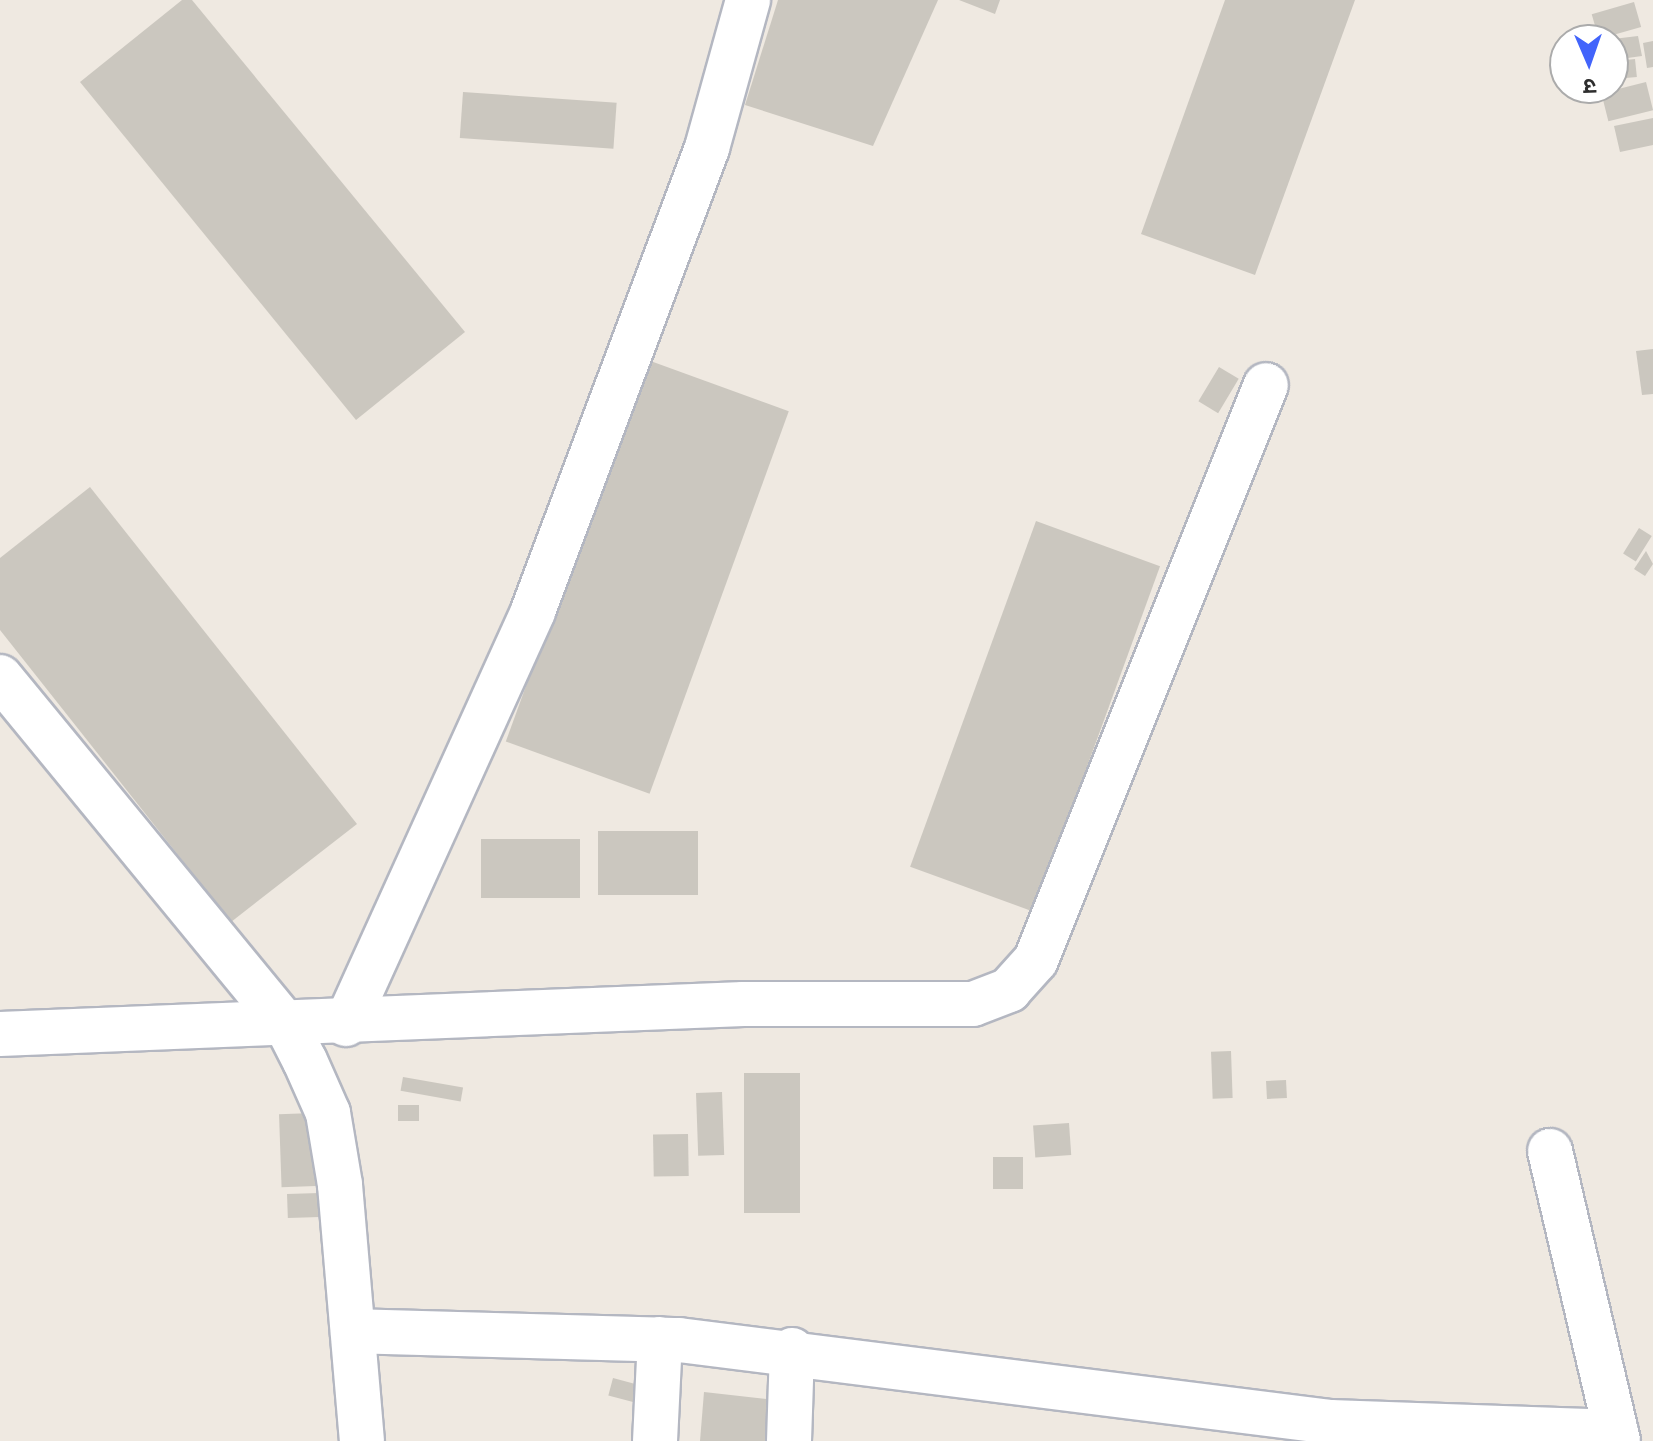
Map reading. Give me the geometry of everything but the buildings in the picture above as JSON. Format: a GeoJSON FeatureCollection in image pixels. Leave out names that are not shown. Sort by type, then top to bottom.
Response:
{"type":"FeatureCollection","features":[{"type":"Feature","properties":{"kind":"street"},"geometry":{"type":"LineString","coordinates":[[346,1024],[533,611],[707,148],[748,0]]}},
{"type":"Feature","properties":{"kind":"street"},"geometry":{"type":"LineString","coordinates":[[0,1034],[346,1024],[743,1004],[973,1004],[1009,990],[1036,960],[1266,385]]}},
{"type":"Feature","properties":{"kind":"street"},"geometry":{"type":"LineString","coordinates":[[0,677],[287,1026],[328,1113],[362,1441]]}},
{"type":"Feature","properties":{"kind":"street"},"geometry":{"type":"LineString","coordinates":[[353,1331],[660,1339],[792,1350],[1331,1422],[1617,1436],[1550,1151]]}},
{"type":"Feature","properties":{"kind":"street"},"geometry":{"type":"LineString","coordinates":[[655,1441],[660,1339]]}},
{"type":"Feature","properties":{"kind":"street"},"geometry":{"type":"LineString","coordinates":[[789,1441],[792,1350]]}}]}
